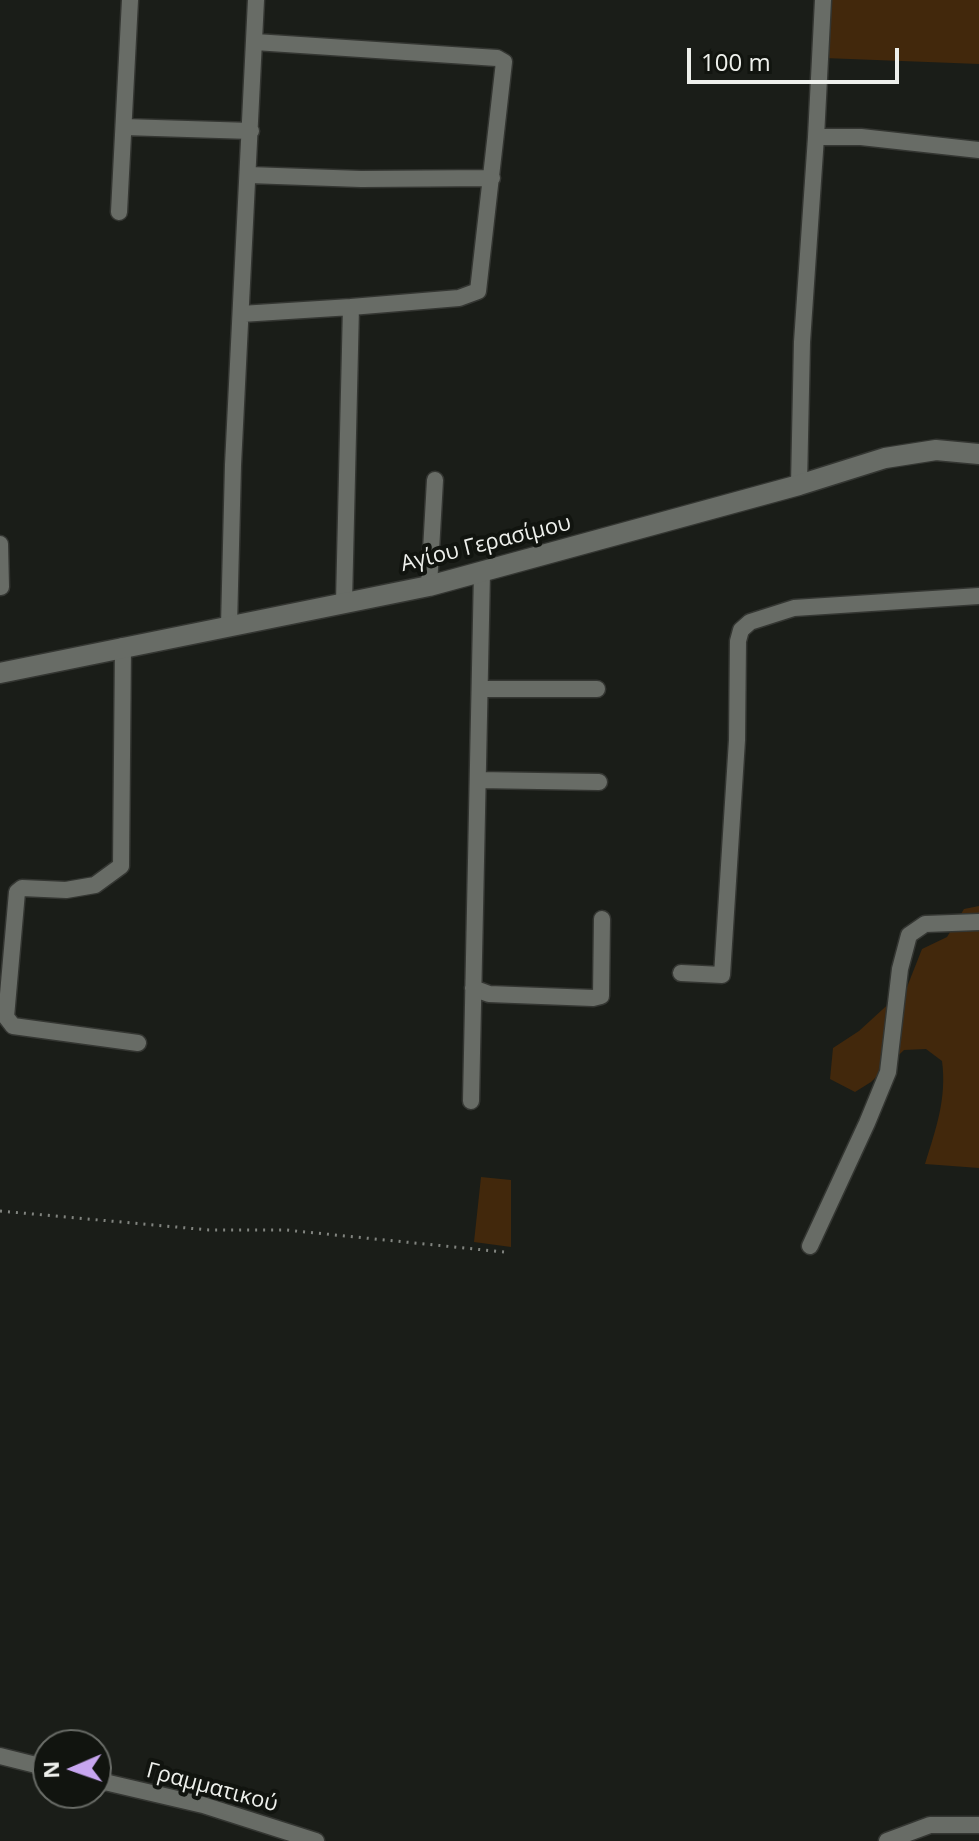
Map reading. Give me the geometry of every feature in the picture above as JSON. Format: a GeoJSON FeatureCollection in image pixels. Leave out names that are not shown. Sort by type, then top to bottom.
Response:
{"type":"FeatureCollection","features":[{"type":"Feature","properties":{"kind":"street"},"geometry":{"type":"LineString","coordinates":[[119,212],[130,0]]}},
{"type":"Feature","properties":{"kind":"street"},"geometry":{"type":"LineString","coordinates":[[229,626],[233,465],[256,0]]}},
{"type":"Feature","properties":{"kind":"street"},"geometry":{"type":"LineString","coordinates":[[799,485],[802,342],[823,0]]}},
{"type":"Feature","properties":{"kind":"street"},"geometry":{"type":"LineString","coordinates":[[241,314],[459,298],[478,291],[504,62],[497,58],[255,42]]}},
{"type":"Feature","properties":{"kind":"street"},"geometry":{"type":"LineString","coordinates":[[124,127],[251,131]]}},
{"type":"Feature","properties":{"kind":"street"},"geometry":{"type":"LineString","coordinates":[[816,137],[861,137],[979,150]]}},
{"type":"Feature","properties":{"kind":"street"},"geometry":{"type":"LineString","coordinates":[[249,175],[361,179],[492,178]]}},
{"type":"Feature","properties":{"kind":"street"},"geometry":{"type":"LineString","coordinates":[[344,602],[351,307]]}},
{"type":"Feature","properties":{"kind":"street","name":"Αγίου Γερασίμου"},"geometry":{"type":"LineString","coordinates":[[0,673],[429,586],[799,485],[885,458],[936,450],[979,454]]}},
{"type":"Feature","properties":{"kind":"street"},"geometry":{"type":"LineString","coordinates":[[429,586],[435,480]]}},
{"type":"Feature","properties":{"kind":"street"},"geometry":{"type":"LineString","coordinates":[[0,544],[1,587]]}},
{"type":"Feature","properties":{"kind":"street"},"geometry":{"type":"LineString","coordinates":[[471,1101],[482,572]]}},
{"type":"Feature","properties":{"kind":"street"},"geometry":{"type":"LineString","coordinates":[[681,973],[722,975],[741,630],[750,622],[794,608],[979,596]]}},
{"type":"Feature","properties":{"kind":"street"},"geometry":{"type":"LineString","coordinates":[[123,646],[121,866],[95,885],[66,890],[22,888],[17,892],[6,1017],[13,1026],[138,1043]]}},
{"type":"Feature","properties":{"kind":"street"},"geometry":{"type":"LineString","coordinates":[[480,689],[597,689]]}},
{"type":"Feature","properties":{"kind":"street"},"geometry":{"type":"LineString","coordinates":[[478,780],[599,782]]}},
{"type":"Feature","properties":{"kind":"street"},"geometry":{"type":"LineString","coordinates":[[473,988],[489,994],[601,996],[602,919]]}},
{"type":"Feature","properties":{"kind":"street"},"geometry":{"type":"LineString","coordinates":[[810,1246],[888,1072],[900,969],[909,935],[925,924],[979,922]]}},
{"type":"Feature","properties":{"kind":"street"},"geometry":{"type":"LineString","coordinates":[[0,1756],[32,1764]]}},
{"type":"Feature","properties":{"kind":"street","name":"Γραμματικού"},"geometry":{"type":"LineString","coordinates":[[112,1784],[203,1805],[316,1841]]}},
{"type":"Feature","properties":{"kind":"street"},"geometry":{"type":"LineString","coordinates":[[887,1841],[930,1825],[979,1825]]}},
{"type":"Feature","properties":{"kind":"path"},"geometry":{"type":"LineString","coordinates":[[0,1211],[209,1230],[286,1230],[504,1252]]}},
{"type":"Feature","properties":{"kind":"shaded area"},"geometry":{"type":"Polygon","coordinates":[[[829,0],[979,0],[979,64],[824,58],[829,0]]]}},
{"type":"Feature","properties":{"kind":"shaded area"},"geometry":{"type":"Polygon","coordinates":[[[979,906],[979,1168],[925,1164],[942,1101],[942,1061],[926,1049],[904,1050],[871,1082],[855,1092],[830,1079],[833,1048],[859,1031],[907,987],[922,949],[947,937],[964,909],[979,906]]]}},
{"type":"Feature","properties":{"kind":"shaded area"},"geometry":{"type":"Polygon","coordinates":[[[481,1177],[511,1180],[511,1247],[474,1242],[481,1177]]]}}]}
